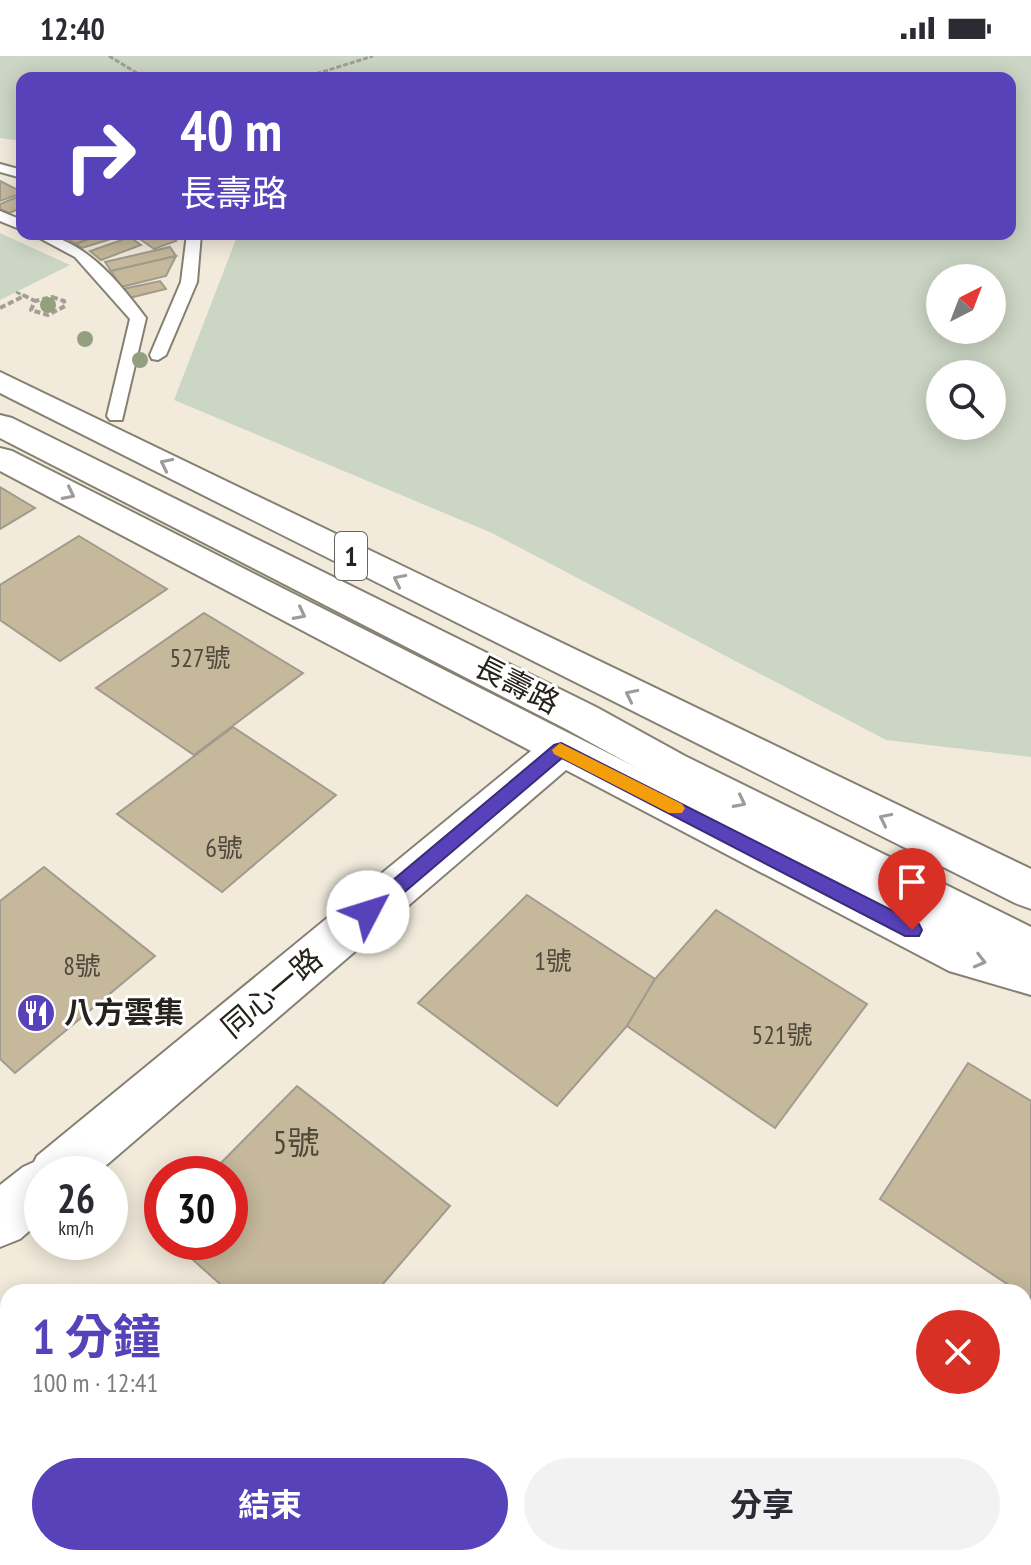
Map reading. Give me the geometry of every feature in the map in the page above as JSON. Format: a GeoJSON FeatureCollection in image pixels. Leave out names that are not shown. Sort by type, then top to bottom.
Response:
{"type":"FeatureCollection","features":[{"type":"Feature","properties":{"kind":"main road","name":"長壽路"},"geometry":{"type":"LineString","coordinates":[[0,381],[701,730],[1031,890]]}},
{"type":"Feature","properties":{"kind":"main road","name":"長壽路"},"geometry":{"type":"LineString","coordinates":[[0,425],[581,718],[670,767],[1031,950]]}},
{"type":"Feature","properties":{"kind":"main road","name":"長壽路"},"geometry":{"type":"LineString","coordinates":[[0,458],[966,957],[1031,974]]}},
{"type":"Feature","properties":{"kind":"main road","name":"同心一路"},"geometry":{"type":"LineString","coordinates":[[77,1156],[561,750]]}},
{"type":"Feature","properties":{"kind":"main road"},"geometry":{"type":"LineString","coordinates":[[0,1220],[24,1200]]}},
{"type":"Feature","properties":{"kind":"lane"},"geometry":{"type":"LineString","coordinates":[[51,240],[80,254],[138,318],[116,416]]}},
{"type":"Feature","properties":{"kind":"lane"},"geometry":{"type":"LineString","coordinates":[[158,355],[189,287],[195,263],[194,240]]}},
{"type":"Feature","properties":{"kind":"path"},"geometry":{"type":"LineString","coordinates":[[109,56],[135,72]]}},
{"type":"Feature","properties":{"kind":"path"},"geometry":{"type":"LineString","coordinates":[[322,72],[373,56]]}},
{"type":"Feature","properties":{"kind":"path"},"geometry":{"type":"LineString","coordinates":[[16,292],[35,301],[52,297],[65,304],[58,312],[42,315],[31,310],[35,301]]}},
{"type":"Feature","properties":{"kind":"path"},"geometry":{"type":"LineString","coordinates":[[0,308],[24,296]]}},
{"type":"Feature","properties":{"kind":"green space"},"geometry":{"type":"Polygon","coordinates":[[[0,56],[1031,56],[1031,757],[886,740],[492,533],[174,400],[236,240],[1016,240],[1016,72],[16,72],[16,140],[0,138],[0,56]]]}},
{"type":"Feature","properties":{"kind":"green space"},"geometry":{"type":"Polygon","coordinates":[[[0,233],[70,265],[0,300],[0,233]]]}},
{"type":"Feature","properties":{"kind":"building"},"geometry":{"type":"Polygon","coordinates":[[[0,181],[16,189],[16,195],[0,201],[0,181]]]}},
{"type":"Feature","properties":{"kind":"building"},"geometry":{"type":"Polygon","coordinates":[[[16,197],[16,210],[9,213],[0,209],[0,204],[16,197]]]}},
{"type":"Feature","properties":{"kind":"building"},"geometry":{"type":"Polygon","coordinates":[[[86,240],[108,240],[82,248],[76,244],[86,240]]]}},
{"type":"Feature","properties":{"kind":"building"},"geometry":{"type":"Polygon","coordinates":[[[121,240],[134,240],[141,245],[101,260],[90,251],[121,240]]]}},
{"type":"Feature","properties":{"kind":"building"},"geometry":{"type":"Polygon","coordinates":[[[141,240],[176,241],[154,249],[141,240]]]}},
{"type":"Feature","properties":{"kind":"building"},"geometry":{"type":"Polygon","coordinates":[[[170,247],[176,256],[111,271],[105,262],[170,247]]]}},
{"type":"Feature","properties":{"kind":"building"},"geometry":{"type":"Polygon","coordinates":[[[176,256],[166,276],[121,287],[111,271],[176,256]]]}},
{"type":"Feature","properties":{"kind":"building"},"geometry":{"type":"Polygon","coordinates":[[[160,281],[166,289],[129,298],[123,289],[160,281]]]}},
{"type":"Feature","properties":{"kind":"building"},"geometry":{"type":"Polygon","coordinates":[[[0,487],[35,508],[0,529],[0,487]]]}},
{"type":"Feature","properties":{"kind":"building"},"geometry":{"type":"Polygon","coordinates":[[[79,536],[167,589],[60,661],[0,620],[0,585],[79,536]]]}},
{"type":"Feature","properties":{"kind":"building"},"geometry":{"type":"Polygon","coordinates":[[[204,613],[303,673],[194,755],[96,688],[204,613]]]}},
{"type":"Feature","properties":{"kind":"building"},"geometry":{"type":"Polygon","coordinates":[[[233,727],[336,795],[222,892],[117,814],[233,727]]]}},
{"type":"Feature","properties":{"kind":"building"},"geometry":{"type":"Polygon","coordinates":[[[44,867],[155,956],[15,1073],[0,1059],[0,901],[44,867]]]}},
{"type":"Feature","properties":{"kind":"building"},"geometry":{"type":"Polygon","coordinates":[[[527,895],[655,979],[627,1026],[557,1106],[418,1003],[527,895]]]}},
{"type":"Feature","properties":{"kind":"building"},"geometry":{"type":"Polygon","coordinates":[[[716,910],[867,1004],[775,1128],[627,1026],[655,979],[716,910]]]}},
{"type":"Feature","properties":{"kind":"building"},"geometry":{"type":"Polygon","coordinates":[[[968,1063],[1031,1101],[1031,1284],[1007,1284],[880,1199],[968,1063]]]}},
{"type":"Feature","properties":{"kind":"building"},"geometry":{"type":"Polygon","coordinates":[[[297,1086],[450,1206],[383,1284],[220,1284],[193,1260],[248,1260],[248,1156],[228,1156],[297,1086]]]}},
{"type":"Feature","properties":{"kind":"slow traffic"},"geometry":{"type":"LineString","coordinates":[[560,750],[676,808]]}},
{"type":"Feature","properties":{"kind":"place","name":"八方雲集"},"geometry":{"type":"Point","coordinates":[36,1013]}},
{"type":"Feature","properties":{"kind":"route"},"geometry":{"type":"LineString","coordinates":[[368,912],[561,750],[912,930]]}}]}
